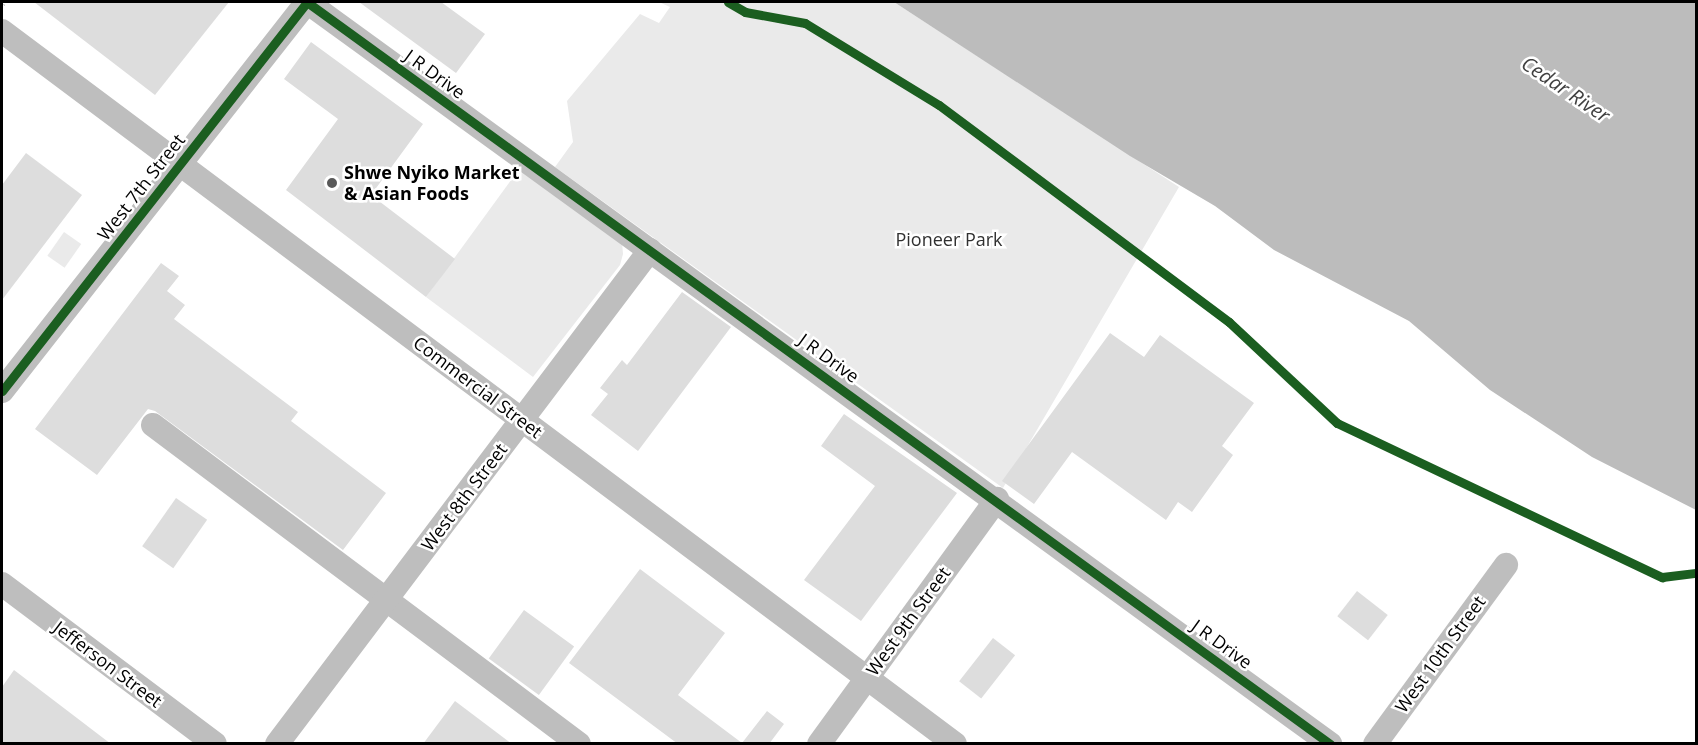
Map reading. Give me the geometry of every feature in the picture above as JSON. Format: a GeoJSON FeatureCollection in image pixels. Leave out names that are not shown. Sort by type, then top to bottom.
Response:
{"type":"FeatureCollection","features":[{"type":"Feature","properties":{"kind":"street","name":"West 7th Street"},"geometry":{"type":"LineString","coordinates":[[2,391],[307,2]]}},
{"type":"Feature","properties":{"kind":"street","name":"J R Drive"},"geometry":{"type":"LineString","coordinates":[[307,2],[997,499],[1330,744]]}},
{"type":"Feature","properties":{"kind":"street","name":"Commercial Street"},"geometry":{"type":"LineString","coordinates":[[2,31],[954,744]]}},
{"type":"Feature","properties":{"kind":"street","name":"West 8th Street"},"geometry":{"type":"LineString","coordinates":[[277,744],[650,250]]}},
{"type":"Feature","properties":{"kind":"street"},"geometry":{"type":"LineString","coordinates":[[153,425],[579,744]]}},
{"type":"Feature","properties":{"kind":"street","name":"West 9th Street"},"geometry":{"type":"LineString","coordinates":[[819,744],[997,499]]}},
{"type":"Feature","properties":{"kind":"street","name":"West 10th Street"},"geometry":{"type":"LineString","coordinates":[[1375,744],[1506,564]]}},
{"type":"Feature","properties":{"kind":"street","name":"Jefferson Street"},"geometry":{"type":"LineString","coordinates":[[2,584],[215,744]]}},
{"type":"Feature","properties":{"kind":"green space","name":"Pioneer Park"},"geometry":{"type":"Polygon","coordinates":[[[659,2],[894,2],[1179,187],[1003,488],[555,167],[573,142],[567,101],[640,14],[659,23],[670,7],[659,2]]]}},
{"type":"Feature","properties":{"kind":"green space"},"geometry":{"type":"Polygon","coordinates":[[[519,169],[622,242],[623,254],[620,265],[533,377],[426,297],[519,169]]]}},
{"type":"Feature","properties":{"kind":"green space"},"geometry":{"type":"Polygon","coordinates":[[[64,232],[81,244],[65,268],[47,256],[64,232]]]}},
{"type":"Feature","properties":{"kind":"water","name":"Cedar River"},"geometry":{"type":"Polygon","coordinates":[[[894,2],[1696,2],[1696,510],[1592,457],[1490,390],[1409,321],[1274,250],[1215,206],[1130,156],[894,2]]]}},
{"type":"Feature","properties":{"kind":"building"},"geometry":{"type":"Polygon","coordinates":[[[34,2],[229,2],[155,95],[34,2]]]}},
{"type":"Feature","properties":{"kind":"building"},"geometry":{"type":"Polygon","coordinates":[[[359,2],[441,2],[485,34],[456,73],[359,2]]]}},
{"type":"Feature","properties":{"kind":"building"},"geometry":{"type":"Polygon","coordinates":[[[311,42],[423,124],[371,195],[455,259],[426,297],[286,190],[338,119],[284,79],[311,42]]]}},
{"type":"Feature","properties":{"kind":"building"},"geometry":{"type":"Polygon","coordinates":[[[26,153],[82,195],[2,300],[2,185],[26,153]]]}},
{"type":"Feature","properties":{"kind":"building"},"geometry":{"type":"Polygon","coordinates":[[[161,263],[179,276],[167,291],[185,305],[174,319],[298,412],[291,421],[386,493],[343,550],[155,411],[148,409],[97,475],[35,429],[161,263]]]}},
{"type":"Feature","properties":{"kind":"building"},"geometry":{"type":"Polygon","coordinates":[[[682,292],[731,327],[638,451],[591,415],[608,394],[600,388],[622,360],[627,365],[682,292]]]}},
{"type":"Feature","properties":{"kind":"building"},"geometry":{"type":"Polygon","coordinates":[[[1110,333],[1144,357],[1160,335],[1254,403],[1222,446],[1233,455],[1192,512],[1178,502],[1166,520],[1072,452],[1034,504],[1002,481],[1110,333]]]}},
{"type":"Feature","properties":{"kind":"building"},"geometry":{"type":"Polygon","coordinates":[[[844,414],[957,493],[861,621],[804,580],[875,486],[821,446],[844,414]]]}},
{"type":"Feature","properties":{"kind":"building"},"geometry":{"type":"Polygon","coordinates":[[[176,498],[207,520],[173,568],[142,546],[176,498]]]}},
{"type":"Feature","properties":{"kind":"building"},"geometry":{"type":"Polygon","coordinates":[[[640,569],[725,633],[678,695],[742,743],[767,711],[784,724],[769,744],[678,744],[569,663],[640,569]]]}},
{"type":"Feature","properties":{"kind":"building"},"geometry":{"type":"Polygon","coordinates":[[[1357,591],[1388,615],[1368,640],[1337,616],[1357,591]]]}},
{"type":"Feature","properties":{"kind":"building"},"geometry":{"type":"Polygon","coordinates":[[[524,610],[574,646],[539,695],[489,659],[524,610]]]}},
{"type":"Feature","properties":{"kind":"building"},"geometry":{"type":"Polygon","coordinates":[[[993,638],[1015,655],[981,699],[959,681],[993,638]]]}},
{"type":"Feature","properties":{"kind":"building"},"geometry":{"type":"Polygon","coordinates":[[[14,670],[111,744],[2,744],[2,687],[14,670]]]}},
{"type":"Feature","properties":{"kind":"building"},"geometry":{"type":"Polygon","coordinates":[[[455,701],[512,744],[423,744],[455,701]]]}},
{"type":"Feature","properties":{"kind":"cycle path"},"geometry":{"type":"LineString","coordinates":[[2,391],[307,2],[1330,744]]}},
{"type":"Feature","properties":{"kind":"cycle path"},"geometry":{"type":"LineString","coordinates":[[728,2],[745,12],[805,23],[939,105],[1229,322],[1337,423],[1662,577],[1696,573]]}},
{"type":"Feature","properties":{"kind":"place","name":"Shwe Nyiko Market & Asian Foods"},"geometry":{"type":"Point","coordinates":[332,183]}}]}
